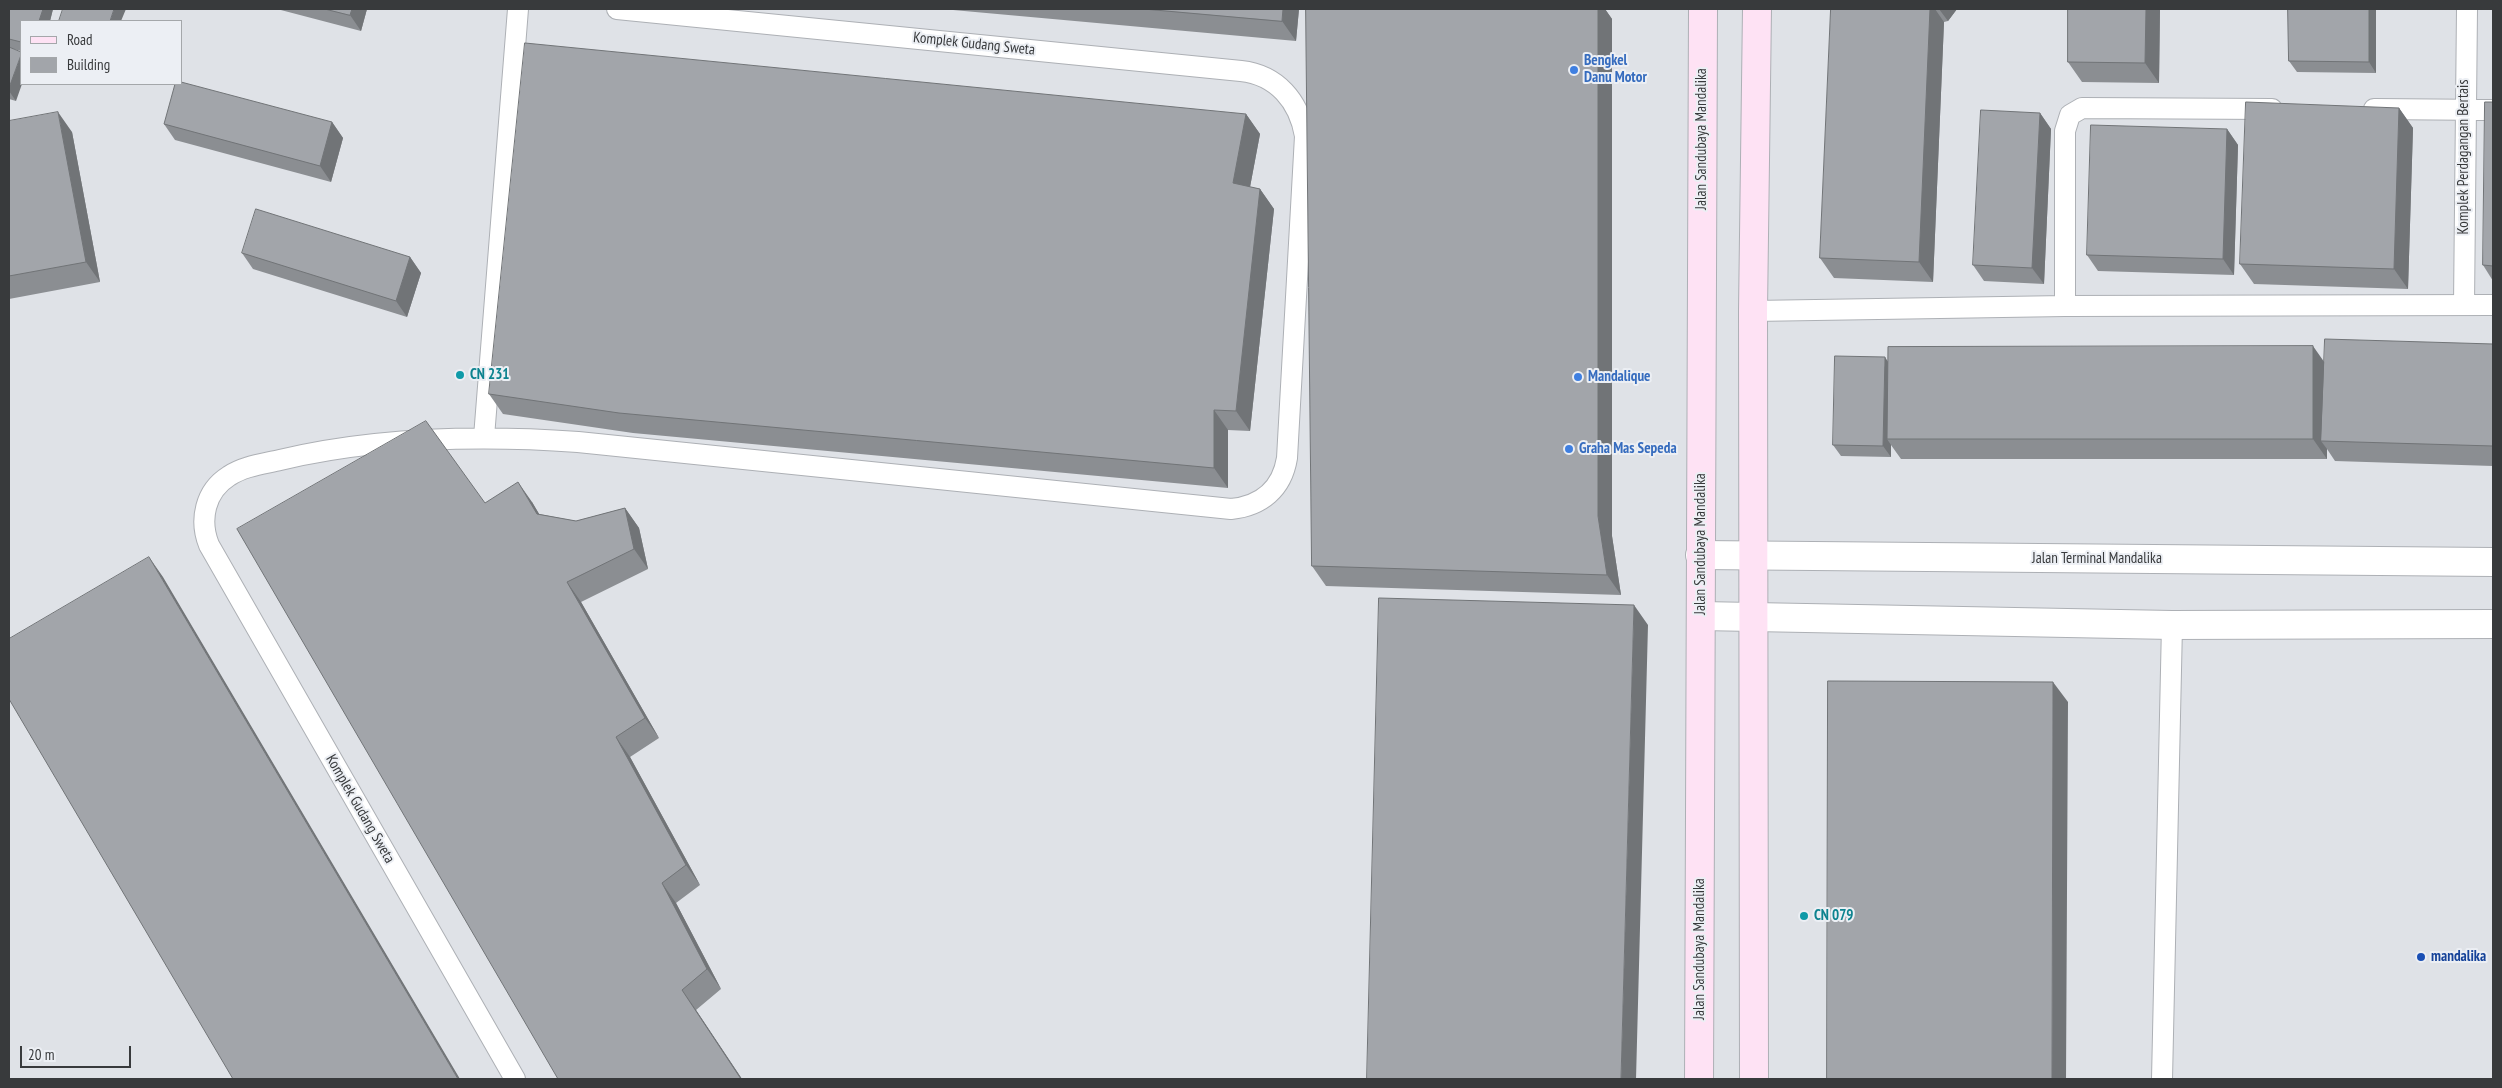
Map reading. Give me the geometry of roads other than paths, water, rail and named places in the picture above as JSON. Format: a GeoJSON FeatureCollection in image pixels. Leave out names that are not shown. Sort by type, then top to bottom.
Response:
{"type":"FeatureCollection","features":[{"type":"Feature","properties":{"kind":"main road","name":"Jalan Sandubaya Mandalika"},"geometry":{"type":"LineString","coordinates":[[1699,1079],[1703,9]]}},
{"type":"Feature","properties":{"kind":"main road"},"geometry":{"type":"LineString","coordinates":[[1754,1079],[1752,311],[1757,9]]}},
{"type":"Feature","properties":{"kind":"street","name":"Jalan Terminal Mandalika"},"geometry":{"type":"LineString","coordinates":[[1700,555],[2493,562]]}},
{"type":"Feature","properties":{"kind":"street"},"geometry":{"type":"LineString","coordinates":[[1701,616],[2172,625],[2493,624]]}},
{"type":"Feature","properties":{"kind":"lane"},"geometry":{"type":"LineString","coordinates":[[484,437],[518,9]]}},
{"type":"Feature","properties":{"kind":"lane","name":"Komplek Gudang Sweta"},"geometry":{"type":"LineString","coordinates":[[515,1079],[206,538],[204,512],[210,496],[228,476],[244,469],[303,455],[363,445],[423,439],[484,437],[578,442],[1231,509],[1250,506],[1266,497],[1278,484],[1287,458],[1305,147],[1303,127],[1296,106],[1289,96],[1272,82],[1252,72],[617,9]]}},
{"type":"Feature","properties":{"kind":"lane","name":"Komplek Perdagangan Bertais"},"geometry":{"type":"LineString","coordinates":[[2464,304],[2464,109],[2467,9]]}},
{"type":"Feature","properties":{"kind":"lane"},"geometry":{"type":"LineString","coordinates":[[2065,306],[2065,131],[2070,115],[2082,108],[2288,109]]}},
{"type":"Feature","properties":{"kind":"lane"},"geometry":{"type":"LineString","coordinates":[[2356,109],[2493,110]]}},
{"type":"Feature","properties":{"kind":"lane"},"geometry":{"type":"LineString","coordinates":[[1752,311],[2065,306],[2493,305]]}},
{"type":"Feature","properties":{"kind":"lane"},"geometry":{"type":"LineString","coordinates":[[2162,1079],[2172,625]]}},
{"type":"Feature","properties":{"kind":"place","name":"Bengkel Danu Motor"},"geometry":{"type":"Point","coordinates":[1574,70]}},
{"type":"Feature","properties":{"kind":"place","name":"CN 231"},"geometry":{"type":"Point","coordinates":[460,375]}},
{"type":"Feature","properties":{"kind":"place","name":"Mandalique"},"geometry":{"type":"Point","coordinates":[1578,377]}},
{"type":"Feature","properties":{"kind":"place","name":"Graha Mas Sepeda"},"geometry":{"type":"Point","coordinates":[1569,449]}},
{"type":"Feature","properties":{"kind":"place","name":"CN 079"},"geometry":{"type":"Point","coordinates":[1804,916]}},
{"type":"Feature","properties":{"kind":"place","name":"mandalika"},"geometry":{"type":"Point","coordinates":[2421,957]}}]}
